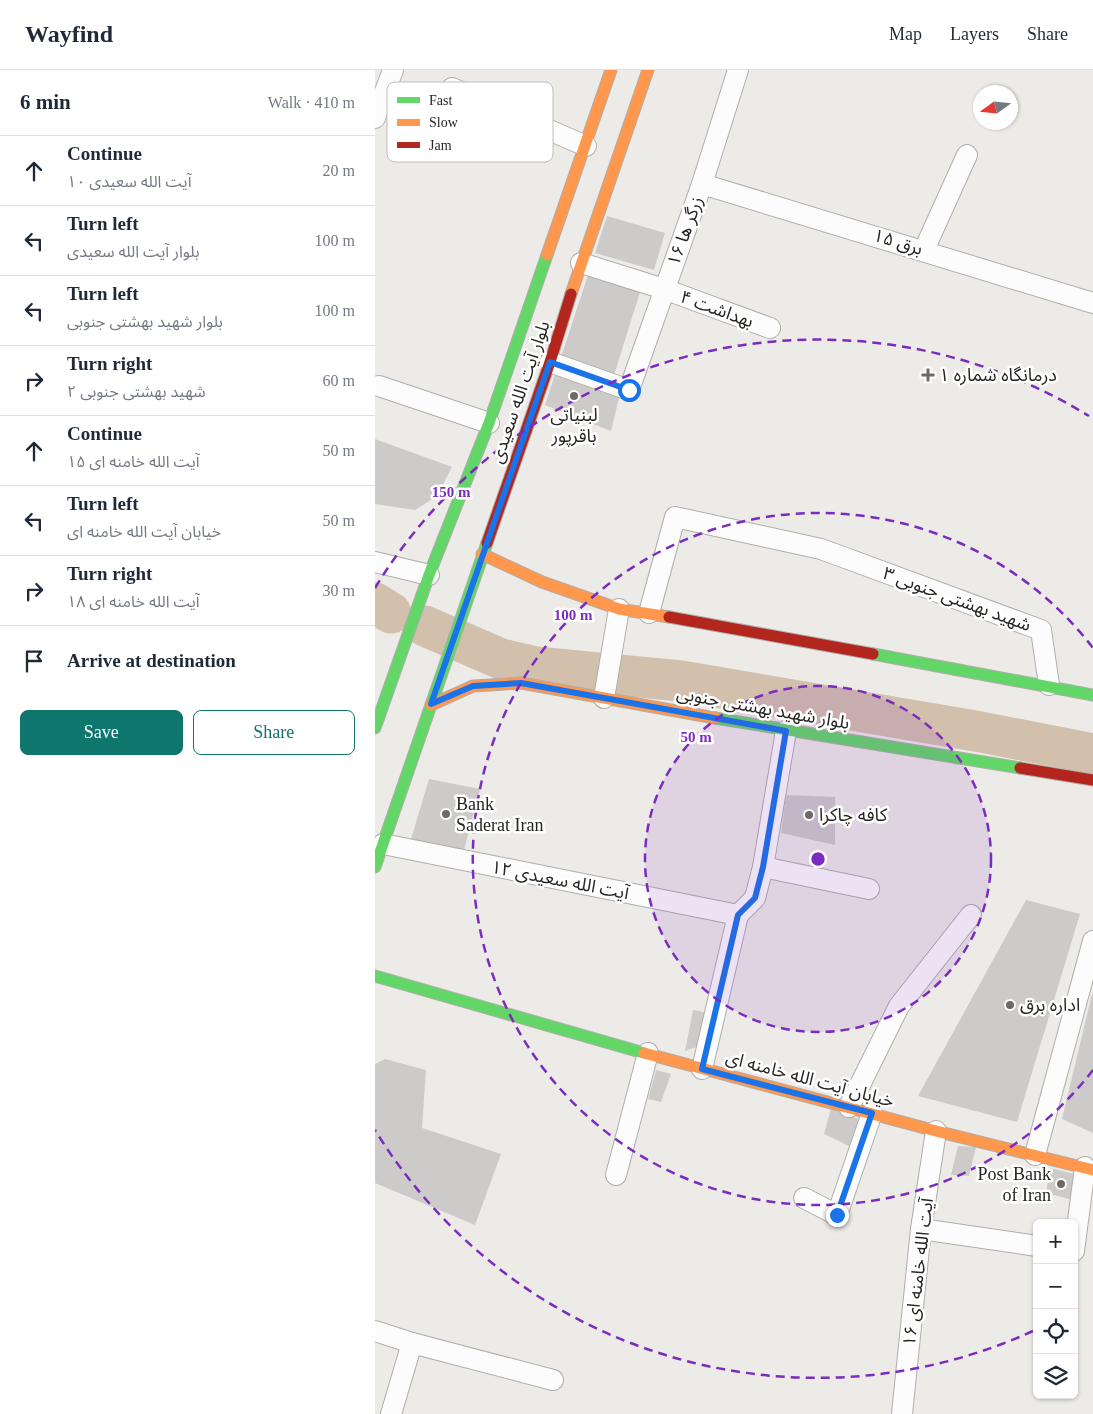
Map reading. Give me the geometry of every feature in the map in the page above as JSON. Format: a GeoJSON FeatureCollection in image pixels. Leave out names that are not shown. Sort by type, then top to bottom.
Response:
{"type":"FeatureCollection","features":[{"type":"Feature","properties":{"kind":"main road","name":"بلوار آیت الله سعیدی"},"geometry":{"type":"LineString","coordinates":[[375,728],[429,576],[489,423],[611,70]]}},
{"type":"Feature","properties":{"kind":"main road","name":"بلوار آیت الله سعیدی"},"geometry":{"type":"LineString","coordinates":[[375,867],[550,362],[581,263],[648,70]]}},
{"type":"Feature","properties":{"kind":"main road"},"geometry":{"type":"LineString","coordinates":[[482,554],[542,582],[619,609],[649,612],[1049,685],[1093,695]]}},
{"type":"Feature","properties":{"kind":"main road","name":"بلوار شهید بهشتی جنوبی"},"geometry":{"type":"LineString","coordinates":[[431,704],[473,686],[521,683],[786,731],[1093,780]]}},
{"type":"Feature","properties":{"kind":"main road"},"geometry":{"type":"LineString","coordinates":[[375,977],[376,961]]}},
{"type":"Feature","properties":{"kind":"main road","name":"خیابان آیت الله خامنه ای"},"geometry":{"type":"LineString","coordinates":[[375,977],[702,1069],[936,1131],[1089,1168]]}},
{"type":"Feature","properties":{"kind":"street"},"geometry":{"type":"LineString","coordinates":[[388,82],[393,70]]}},
{"type":"Feature","properties":{"kind":"street","name":"زرگر ها ۱۶"},"geometry":{"type":"LineString","coordinates":[[550,362],[629,390],[703,184],[738,70]]}},
{"type":"Feature","properties":{"kind":"street"},"geometry":{"type":"LineString","coordinates":[[375,118],[387,86]]}},
{"type":"Feature","properties":{"kind":"street"},"geometry":{"type":"LineString","coordinates":[[553,132],[585,146]]}},
{"type":"Feature","properties":{"kind":"street"},"geometry":{"type":"LineString","coordinates":[[924,250],[967,155]]}},
{"type":"Feature","properties":{"kind":"street","name":"برق ۱۵"},"geometry":{"type":"LineString","coordinates":[[703,184],[1093,303]]}},
{"type":"Feature","properties":{"kind":"street","name":"بهداشت ۴"},"geometry":{"type":"LineString","coordinates":[[581,263],[664,289],[770,328]]}},
{"type":"Feature","properties":{"kind":"street"},"geometry":{"type":"LineString","coordinates":[[379,386],[489,423]]}},
{"type":"Feature","properties":{"kind":"street","name":"شهید بهشتی جنوبی ۳"},"geometry":{"type":"LineString","coordinates":[[649,612],[675,517],[821,549],[1041,630],[1049,685]]}},
{"type":"Feature","properties":{"kind":"street"},"geometry":{"type":"LineString","coordinates":[[375,562],[429,576]]}},
{"type":"Feature","properties":{"kind":"street"},"geometry":{"type":"LineString","coordinates":[[605,698],[619,609]]}},
{"type":"Feature","properties":{"kind":"street"},"geometry":{"type":"LineString","coordinates":[[702,1069],[738,915],[755,898],[763,867],[786,731]]}},
{"type":"Feature","properties":{"kind":"street","name":"آیت الله سعیدی ۱۲"},"geometry":{"type":"LineString","coordinates":[[383,844],[738,915]]}},
{"type":"Feature","properties":{"kind":"street"},"geometry":{"type":"LineString","coordinates":[[763,867],[869,889]]}},
{"type":"Feature","properties":{"kind":"street"},"geometry":{"type":"LineString","coordinates":[[849,1108],[899,1006],[971,915]]}},
{"type":"Feature","properties":{"kind":"street"},"geometry":{"type":"LineString","coordinates":[[1035,1155],[1092,946]]}},
{"type":"Feature","properties":{"kind":"street"},"geometry":{"type":"LineString","coordinates":[[616,1175],[648,1053]]}},
{"type":"Feature","properties":{"kind":"street"},"geometry":{"type":"LineString","coordinates":[[804,1198],[837,1215],[872,1113]]}},
{"type":"Feature","properties":{"kind":"street","name":"آیت الله خامنه ای ۱۶"},"geometry":{"type":"LineString","coordinates":[[902,1414],[921,1229],[936,1131]]}},
{"type":"Feature","properties":{"kind":"street"},"geometry":{"type":"LineString","coordinates":[[1078,1233],[1089,1168]]}},
{"type":"Feature","properties":{"kind":"street"},"geometry":{"type":"LineString","coordinates":[[921,1229],[1033,1245]]}},
{"type":"Feature","properties":{"kind":"street"},"geometry":{"type":"LineString","coordinates":[[375,1331],[412,1343],[553,1380]]}},
{"type":"Feature","properties":{"kind":"street"},"geometry":{"type":"LineString","coordinates":[[391,1414],[412,1343]]}},
{"type":"Feature","properties":{"kind":"building"},"geometry":{"type":"Polygon","coordinates":[[[607,216],[665,233],[654,270],[595,253],[607,216]]]}},
{"type":"Feature","properties":{"kind":"building"},"geometry":{"type":"Polygon","coordinates":[[[589,272],[641,289],[614,375],[561,357],[589,272]]]}},
{"type":"Feature","properties":{"kind":"building","name":"لبنیاتی باقرپور"},"geometry":{"type":"Polygon","coordinates":[[[556,371],[620,394],[611,431],[545,405],[556,371]]]}},
{"type":"Feature","properties":{"kind":"building"},"geometry":{"type":"Polygon","coordinates":[[[375,439],[452,467],[437,496],[415,510],[375,504],[375,439]]]}},
{"type":"Feature","properties":{"kind":"building","name":"Bank Saderat Iran"},"geometry":{"type":"Polygon","coordinates":[[[429,779],[480,789],[463,854],[411,839],[429,779]]]}},
{"type":"Feature","properties":{"kind":"building","name":"کافه چاکرا"},"geometry":{"type":"Polygon","coordinates":[[[786,795],[835,797],[835,845],[781,833],[786,795]]]}},
{"type":"Feature","properties":{"kind":"building","name":"اداره برق"},"geometry":{"type":"Polygon","coordinates":[[[1026,900],[1080,914],[1017,1122],[918,1096],[1026,900]]]}},
{"type":"Feature","properties":{"kind":"building"},"geometry":{"type":"Polygon","coordinates":[[[1093,994],[1093,1133],[1062,1119],[1093,994]]]}},
{"type":"Feature","properties":{"kind":"building"},"geometry":{"type":"Polygon","coordinates":[[[693,1010],[709,1013],[705,1044],[685,1051],[693,1010]]]}},
{"type":"Feature","properties":{"kind":"building"},"geometry":{"type":"Polygon","coordinates":[[[385,1059],[426,1070],[422,1128],[501,1154],[475,1225],[375,1183],[375,1064],[385,1059]]]}},
{"type":"Feature","properties":{"kind":"building"},"geometry":{"type":"Polygon","coordinates":[[[656,1070],[671,1074],[661,1102],[648,1099],[656,1070]]]}},
{"type":"Feature","properties":{"kind":"building"},"geometry":{"type":"Polygon","coordinates":[[[831,1109],[859,1119],[851,1147],[824,1134],[831,1109]]]}},
{"type":"Feature","properties":{"kind":"building"},"geometry":{"type":"Polygon","coordinates":[[[958,1146],[976,1147],[969,1176],[951,1175],[958,1146]]]}},
{"type":"Feature","properties":{"kind":"building","name":"Post Bank of Iran"},"geometry":{"type":"Polygon","coordinates":[[[1050,1168],[1075,1174],[1073,1200],[1046,1193],[1050,1168]]]}},
{"type":"Feature","properties":{"kind":"waterway"},"geometry":{"type":"LineString","coordinates":[[375,603],[391,613]]}},
{"type":"Feature","properties":{"kind":"waterway"},"geometry":{"type":"LineString","coordinates":[[425,626],[501,659],[536,667],[681,681],[981,732],[1093,754]]}},
{"type":"Feature","properties":{"kind":"traffic: fast"},"geometry":{"type":"LineString","coordinates":[[375,728],[429,575],[489,423],[547,255]]}},
{"type":"Feature","properties":{"kind":"traffic: fast"},"geometry":{"type":"LineString","coordinates":[[375,867],[487,543]]}},
{"type":"Feature","properties":{"kind":"traffic: fast"},"geometry":{"type":"LineString","coordinates":[[873,654],[1093,695]]}},
{"type":"Feature","properties":{"kind":"traffic: fast"},"geometry":{"type":"LineString","coordinates":[[715,718],[1020,768]]}},
{"type":"Feature","properties":{"kind":"traffic: fast"},"geometry":{"type":"LineString","coordinates":[[375,976],[644,1053]]}},
{"type":"Feature","properties":{"kind":"traffic: slow"},"geometry":{"type":"LineString","coordinates":[[547,255],[611,70]]}},
{"type":"Feature","properties":{"kind":"traffic: slow"},"geometry":{"type":"LineString","coordinates":[[571,294],[648,70]]}},
{"type":"Feature","properties":{"kind":"traffic: slow"},"geometry":{"type":"LineString","coordinates":[[482,554],[542,582],[619,609],[669,617]]}},
{"type":"Feature","properties":{"kind":"traffic: slow"},"geometry":{"type":"LineString","coordinates":[[431,705],[473,686],[521,683],[715,718]]}},
{"type":"Feature","properties":{"kind":"traffic: slow"},"geometry":{"type":"LineString","coordinates":[[644,1053],[936,1131],[1093,1170]]}},
{"type":"Feature","properties":{"kind":"traffic: jam"},"geometry":{"type":"LineString","coordinates":[[487,543],[550,362],[571,294]]}},
{"type":"Feature","properties":{"kind":"traffic: jam"},"geometry":{"type":"LineString","coordinates":[[669,617],[873,654]]}},
{"type":"Feature","properties":{"kind":"traffic: jam"},"geometry":{"type":"LineString","coordinates":[[1020,768],[1093,780]]}},
{"type":"Feature","properties":{"kind":"place","name":"درمانگاه شماره ۱"},"geometry":{"type":"Point","coordinates":[928,375]}},
{"type":"Feature","properties":{"kind":"place","name":"لبنیاتی باقرپور"},"geometry":{"type":"Point","coordinates":[574,396]}},
{"type":"Feature","properties":{"kind":"place","name":"Bank Saderat Iran"},"geometry":{"type":"Point","coordinates":[446,814]}},
{"type":"Feature","properties":{"kind":"place","name":"کافه چاکرا"},"geometry":{"type":"Point","coordinates":[809,815]}},
{"type":"Feature","properties":{"kind":"place","name":"اداره برق"},"geometry":{"type":"Point","coordinates":[1010,1005]}},
{"type":"Feature","properties":{"kind":"place","name":"Post Bank of Iran"},"geometry":{"type":"Point","coordinates":[1061,1184]}},
{"type":"Feature","properties":{"kind":"route"},"geometry":{"type":"LineString","coordinates":[[629,390],[550,362],[431,704],[473,686],[521,683],[786,731],[763,867],[755,898],[738,915],[702,1069],[872,1113],[837,1215]]}}]}
